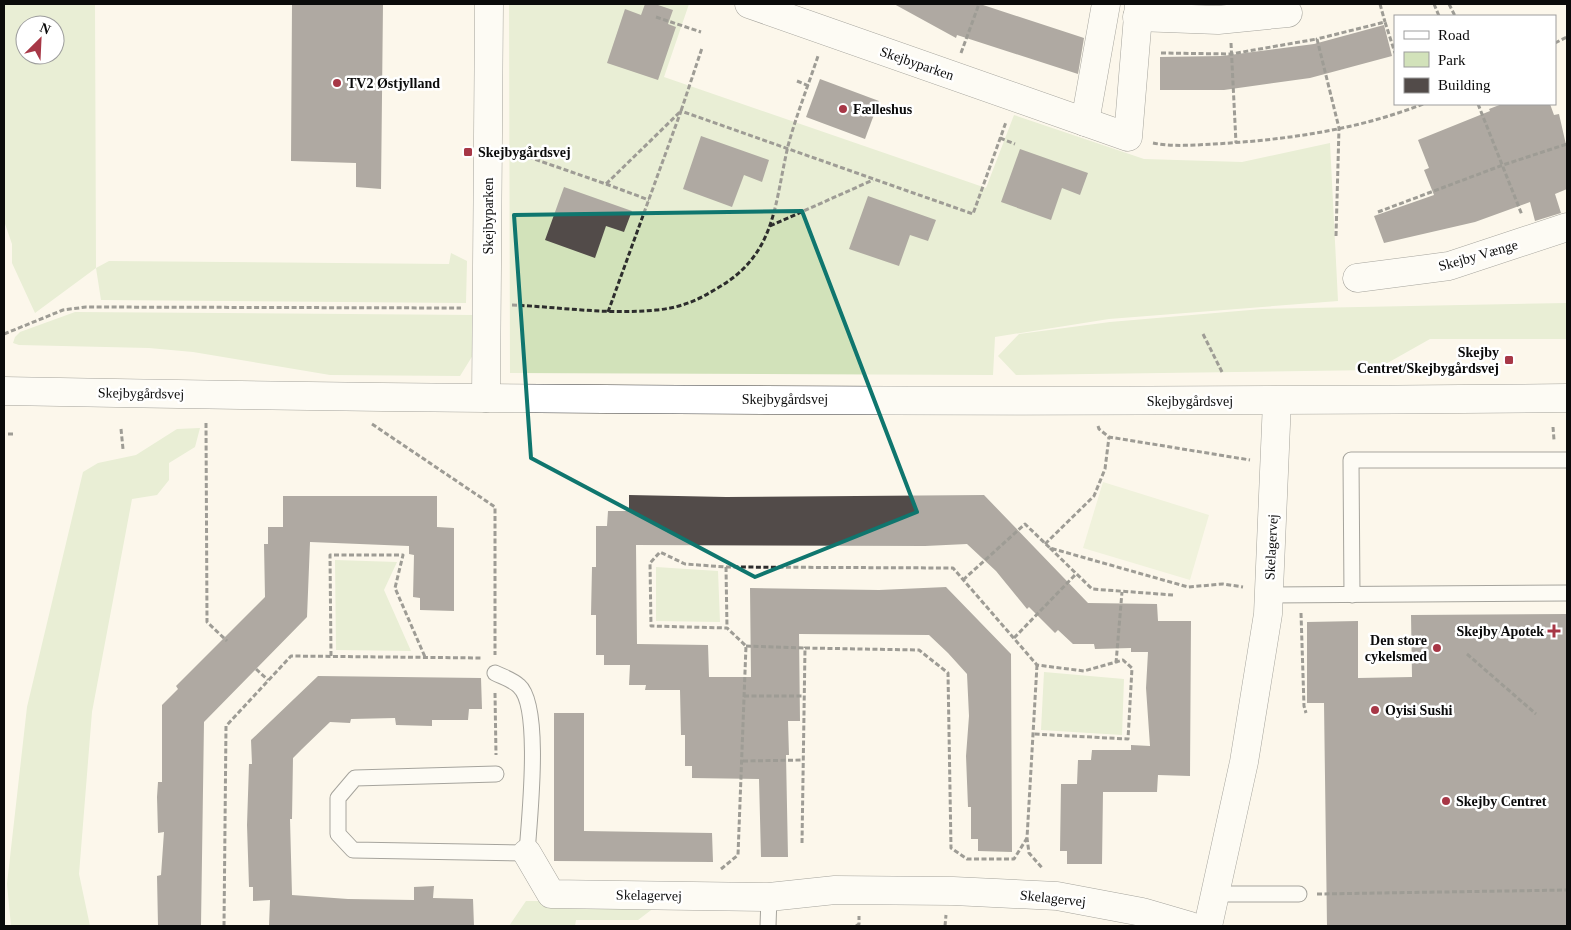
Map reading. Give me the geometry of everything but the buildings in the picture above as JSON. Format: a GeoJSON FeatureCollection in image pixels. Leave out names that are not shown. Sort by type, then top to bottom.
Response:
{"type":"FeatureCollection","features":[{"type":"Feature","properties":{"kind":"street","name":"Skejbyparken"},"geometry":{"type":"LineString","coordinates":[[486,398],[489,4]]}},
{"type":"Feature","properties":{"kind":"street","name":"Skejbyparken"},"geometry":{"type":"LineString","coordinates":[[749,4],[777,9],[953,76],[1128,137]]}},
{"type":"Feature","properties":{"kind":"street"},"geometry":{"type":"LineString","coordinates":[[1085,122],[1106,4]]}},
{"type":"Feature","properties":{"kind":"street"},"geometry":{"type":"LineString","coordinates":[[1128,137],[1138,10],[1229,18],[1288,13]]}},
{"type":"Feature","properties":{"kind":"street","name":"Skejby Vænge"},"geometry":{"type":"LineString","coordinates":[[1357,278],[1449,266],[1567,227]]}},
{"type":"Feature","properties":{"kind":"street","name":"Skejbygårdsvej"},"geometry":{"type":"LineString","coordinates":[[4,391],[486,398],[1226,401],[1567,398]]}},
{"type":"Feature","properties":{"kind":"street","name":"Skelagervej"},"geometry":{"type":"LineString","coordinates":[[1208,926],[1244,762],[1268,614],[1277,401]]}},
{"type":"Feature","properties":{"kind":"street","name":"Skelagervej"},"geometry":{"type":"LineString","coordinates":[[527,853],[550,894],[769,897],[835,890],[953,891],[1057,896],[1142,912],[1190,926]]}},
{"type":"Feature","properties":{"kind":"lane"},"geometry":{"type":"LineString","coordinates":[[1352,595],[1351,460],[1567,460]]}},
{"type":"Feature","properties":{"kind":"lane"},"geometry":{"type":"LineString","coordinates":[[1269,595],[1567,593]]}},
{"type":"Feature","properties":{"kind":"lane"},"geometry":{"type":"LineString","coordinates":[[495,673],[520,686],[530,709],[533,734],[527,853],[353,850],[338,834],[338,798],[355,778],[496,774]]}},
{"type":"Feature","properties":{"kind":"lane"},"geometry":{"type":"LineString","coordinates":[[1215,894],[1299,894]]}},
{"type":"Feature","properties":{"kind":"lane"},"geometry":{"type":"LineString","coordinates":[[768,926],[769,897]]}},
{"type":"Feature","properties":{"kind":"path"},"geometry":{"type":"LineString","coordinates":[[953,76],[979,4]]}},
{"type":"Feature","properties":{"kind":"path"},"geometry":{"type":"LineString","coordinates":[[1380,4],[1394,50]]}},
{"type":"Feature","properties":{"kind":"path"},"geometry":{"type":"LineString","coordinates":[[656,17],[701,32]]}},
{"type":"Feature","properties":{"kind":"path"},"geometry":{"type":"LineString","coordinates":[[1229,18],[1236,142]]}},
{"type":"Feature","properties":{"kind":"path"},"geometry":{"type":"LineString","coordinates":[[1135,52],[1231,54],[1317,39],[1385,22]]}},
{"type":"Feature","properties":{"kind":"path"},"geometry":{"type":"LineString","coordinates":[[1317,39],[1339,128],[1336,236]]}},
{"type":"Feature","properties":{"kind":"path"},"geometry":{"type":"LineString","coordinates":[[608,312],[702,48]]}},
{"type":"Feature","properties":{"kind":"path"},"geometry":{"type":"LineString","coordinates":[[797,81],[808,86]]}},
{"type":"Feature","properties":{"kind":"path"},"geometry":{"type":"LineString","coordinates":[[681,111],[973,214],[1015,98]]}},
{"type":"Feature","properties":{"kind":"path"},"geometry":{"type":"LineString","coordinates":[[1478,105],[1532,240]]}},
{"type":"Feature","properties":{"kind":"path"},"geometry":{"type":"LineString","coordinates":[[1128,137],[1158,144],[1236,142],[1339,128],[1411,106]]}},
{"type":"Feature","properties":{"kind":"path"},"geometry":{"type":"LineString","coordinates":[[606,184],[681,111]]}},
{"type":"Feature","properties":{"kind":"path"},"geometry":{"type":"LineString","coordinates":[[1000,138],[1015,144]]}},
{"type":"Feature","properties":{"kind":"path"},"geometry":{"type":"LineString","coordinates":[[488,143],[649,200]]}},
{"type":"Feature","properties":{"kind":"path"},"geometry":{"type":"LineString","coordinates":[[1378,212],[1502,165],[1567,144]]}},
{"type":"Feature","properties":{"kind":"path"},"geometry":{"type":"LineString","coordinates":[[770,226],[874,179]]}},
{"type":"Feature","properties":{"kind":"path"},"geometry":{"type":"LineString","coordinates":[[1203,334],[1224,374],[1226,401]]}},
{"type":"Feature","properties":{"kind":"path"},"geometry":{"type":"LineString","coordinates":[[224,926],[226,726],[291,656],[495,658],[495,507],[371,423],[369,396]]}},
{"type":"Feature","properties":{"kind":"path"},"geometry":{"type":"LineString","coordinates":[[206,423],[206,622],[227,641]]}},
{"type":"Feature","properties":{"kind":"path"},"geometry":{"type":"LineString","coordinates":[[121,429],[123,449]]}},
{"type":"Feature","properties":{"kind":"path"},"geometry":{"type":"LineString","coordinates":[[8,434],[15,434]]}},
{"type":"Feature","properties":{"kind":"path"},"geometry":{"type":"LineString","coordinates":[[1044,544],[1094,496],[1105,469],[1109,437],[1275,464]]}},
{"type":"Feature","properties":{"kind":"path"},"geometry":{"type":"LineString","coordinates":[[963,580],[1024,524],[1092,590],[1173,596]]}},
{"type":"Feature","properties":{"kind":"path"},"geometry":{"type":"LineString","coordinates":[[1050,548],[1188,587],[1223,584],[1254,589],[1269,595]]}},
{"type":"Feature","properties":{"kind":"path"},"geometry":{"type":"LineString","coordinates":[[1027,838],[1014,859],[967,859],[951,848],[948,673],[919,650],[746,646],[727,628],[651,626],[650,563],[660,552],[686,564],[726,567],[952,568],[1038,665],[1084,671],[1124,660],[1132,668],[1128,739],[1033,734]]}},
{"type":"Feature","properties":{"kind":"path"},"geometry":{"type":"LineString","coordinates":[[331,656],[330,555],[403,555],[395,588],[425,657]]}},
{"type":"Feature","properties":{"kind":"path"},"geometry":{"type":"LineString","coordinates":[[726,567],[727,628]]}},
{"type":"Feature","properties":{"kind":"path"},"geometry":{"type":"LineString","coordinates":[[1014,638],[1076,574]]}},
{"type":"Feature","properties":{"kind":"path"},"geometry":{"type":"LineString","coordinates":[[1116,663],[1122,592]]}},
{"type":"Feature","properties":{"kind":"path"},"geometry":{"type":"LineString","coordinates":[[1301,613],[1304,706],[1306,713]]}},
{"type":"Feature","properties":{"kind":"path"},"geometry":{"type":"LineString","coordinates":[[691,896],[738,854],[746,646]]}},
{"type":"Feature","properties":{"kind":"path"},"geometry":{"type":"LineString","coordinates":[[802,843],[805,648]]}},
{"type":"Feature","properties":{"kind":"path"},"geometry":{"type":"LineString","coordinates":[[1467,654],[1536,714]]}},
{"type":"Feature","properties":{"kind":"path"},"geometry":{"type":"LineString","coordinates":[[1038,665],[1027,838],[1029,853],[1048,875],[1057,896]]}},
{"type":"Feature","properties":{"kind":"path"},"geometry":{"type":"LineString","coordinates":[[256,669],[268,680]]}},
{"type":"Feature","properties":{"kind":"path"},"geometry":{"type":"LineString","coordinates":[[495,673],[496,774]]}},
{"type":"Feature","properties":{"kind":"path"},"geometry":{"type":"LineString","coordinates":[[744,696],[804,696]]}},
{"type":"Feature","properties":{"kind":"path"},"geometry":{"type":"LineString","coordinates":[[743,761],[803,760]]}},
{"type":"Feature","properties":{"kind":"path"},"geometry":{"type":"LineString","coordinates":[[1299,894],[1567,890]]}},
{"type":"Feature","properties":{"kind":"highlighted area"},"geometry":{"type":"Polygon","coordinates":[[[802,211],[917,512],[755,577],[531,458],[514,215],[802,211]]]}},
{"type":"Feature","properties":{"kind":"green space"},"geometry":{"type":"Polygon","coordinates":[[[4,4],[95,4],[96,268],[35,313],[12,263],[12,244],[4,221],[4,4]]]}},
{"type":"Feature","properties":{"kind":"green space"},"geometry":{"type":"Polygon","coordinates":[[[509,4],[689,4],[664,77],[986,188],[1014,115],[1144,159],[1242,162],[1330,143],[1338,301],[1109,319],[995,337],[993,375],[510,373],[509,4]]]}},
{"type":"Feature","properties":{"kind":"green space"},"geometry":{"type":"Polygon","coordinates":[[[451,253],[467,261],[466,303],[101,300],[96,268],[109,261],[449,264],[451,253]]]}},
{"type":"Feature","properties":{"kind":"green space"},"geometry":{"type":"Polygon","coordinates":[[[1567,303],[1567,339],[1430,339],[1375,370],[1016,375],[998,356],[1019,334],[1110,322],[1262,309],[1567,303]]]}},
{"type":"Feature","properties":{"kind":"green space"},"geometry":{"type":"Polygon","coordinates":[[[75,312],[474,315],[473,355],[460,376],[330,375],[193,352],[149,348],[19,345],[13,343],[15,337],[20,332],[75,312]]]}},
{"type":"Feature","properties":{"kind":"green space"},"geometry":{"type":"Polygon","coordinates":[[[200,428],[195,447],[169,463],[169,480],[157,495],[132,499],[92,712],[79,874],[90,926],[11,926],[7,884],[27,707],[83,472],[98,463],[136,455],[177,429],[200,428]]]}},
{"type":"Feature","properties":{"kind":"green space"},"geometry":{"type":"Polygon","coordinates":[[[1103,482],[1209,515],[1190,580],[1083,548],[1103,482]]]}},
{"type":"Feature","properties":{"kind":"green space"},"geometry":{"type":"Polygon","coordinates":[[[335,560],[397,562],[384,590],[411,651],[336,650],[335,560]]]}},
{"type":"Feature","properties":{"kind":"green space"},"geometry":{"type":"Polygon","coordinates":[[[656,567],[718,571],[720,622],[656,621],[656,567]]]}},
{"type":"Feature","properties":{"kind":"green space"},"geometry":{"type":"Polygon","coordinates":[[[1044,672],[1124,679],[1122,735],[1041,730],[1044,672]]]}},
{"type":"Feature","properties":{"kind":"green space"},"geometry":{"type":"Polygon","coordinates":[[[526,901],[663,901],[638,920],[576,920],[575,926],[509,926],[526,901]]]}},
{"type":"Feature","properties":{"kind":"place","name":"TV2 Østjylland"},"geometry":{"type":"Point","coordinates":[337,83]}},
{"type":"Feature","properties":{"kind":"place","name":"Fælleshus"},"geometry":{"type":"Point","coordinates":[843,109]}},
{"type":"Feature","properties":{"kind":"place","name":"Skejbygårdsvej"},"geometry":{"type":"Point","coordinates":[468,152]}},
{"type":"Feature","properties":{"kind":"place","name":"Skejby Centret/Skejbygårdsvej"},"geometry":{"type":"Point","coordinates":[1509,360]}},
{"type":"Feature","properties":{"kind":"place","name":"Skejby Apotek"},"geometry":{"type":"Point","coordinates":[1554,631]}},
{"type":"Feature","properties":{"kind":"place","name":"Den store cykelsmed"},"geometry":{"type":"Point","coordinates":[1437,648]}},
{"type":"Feature","properties":{"kind":"place","name":"Oyisi Sushi"},"geometry":{"type":"Point","coordinates":[1375,710]}},
{"type":"Feature","properties":{"kind":"place","name":"Skejby Centret"},"geometry":{"type":"Point","coordinates":[1446,801]}}]}
